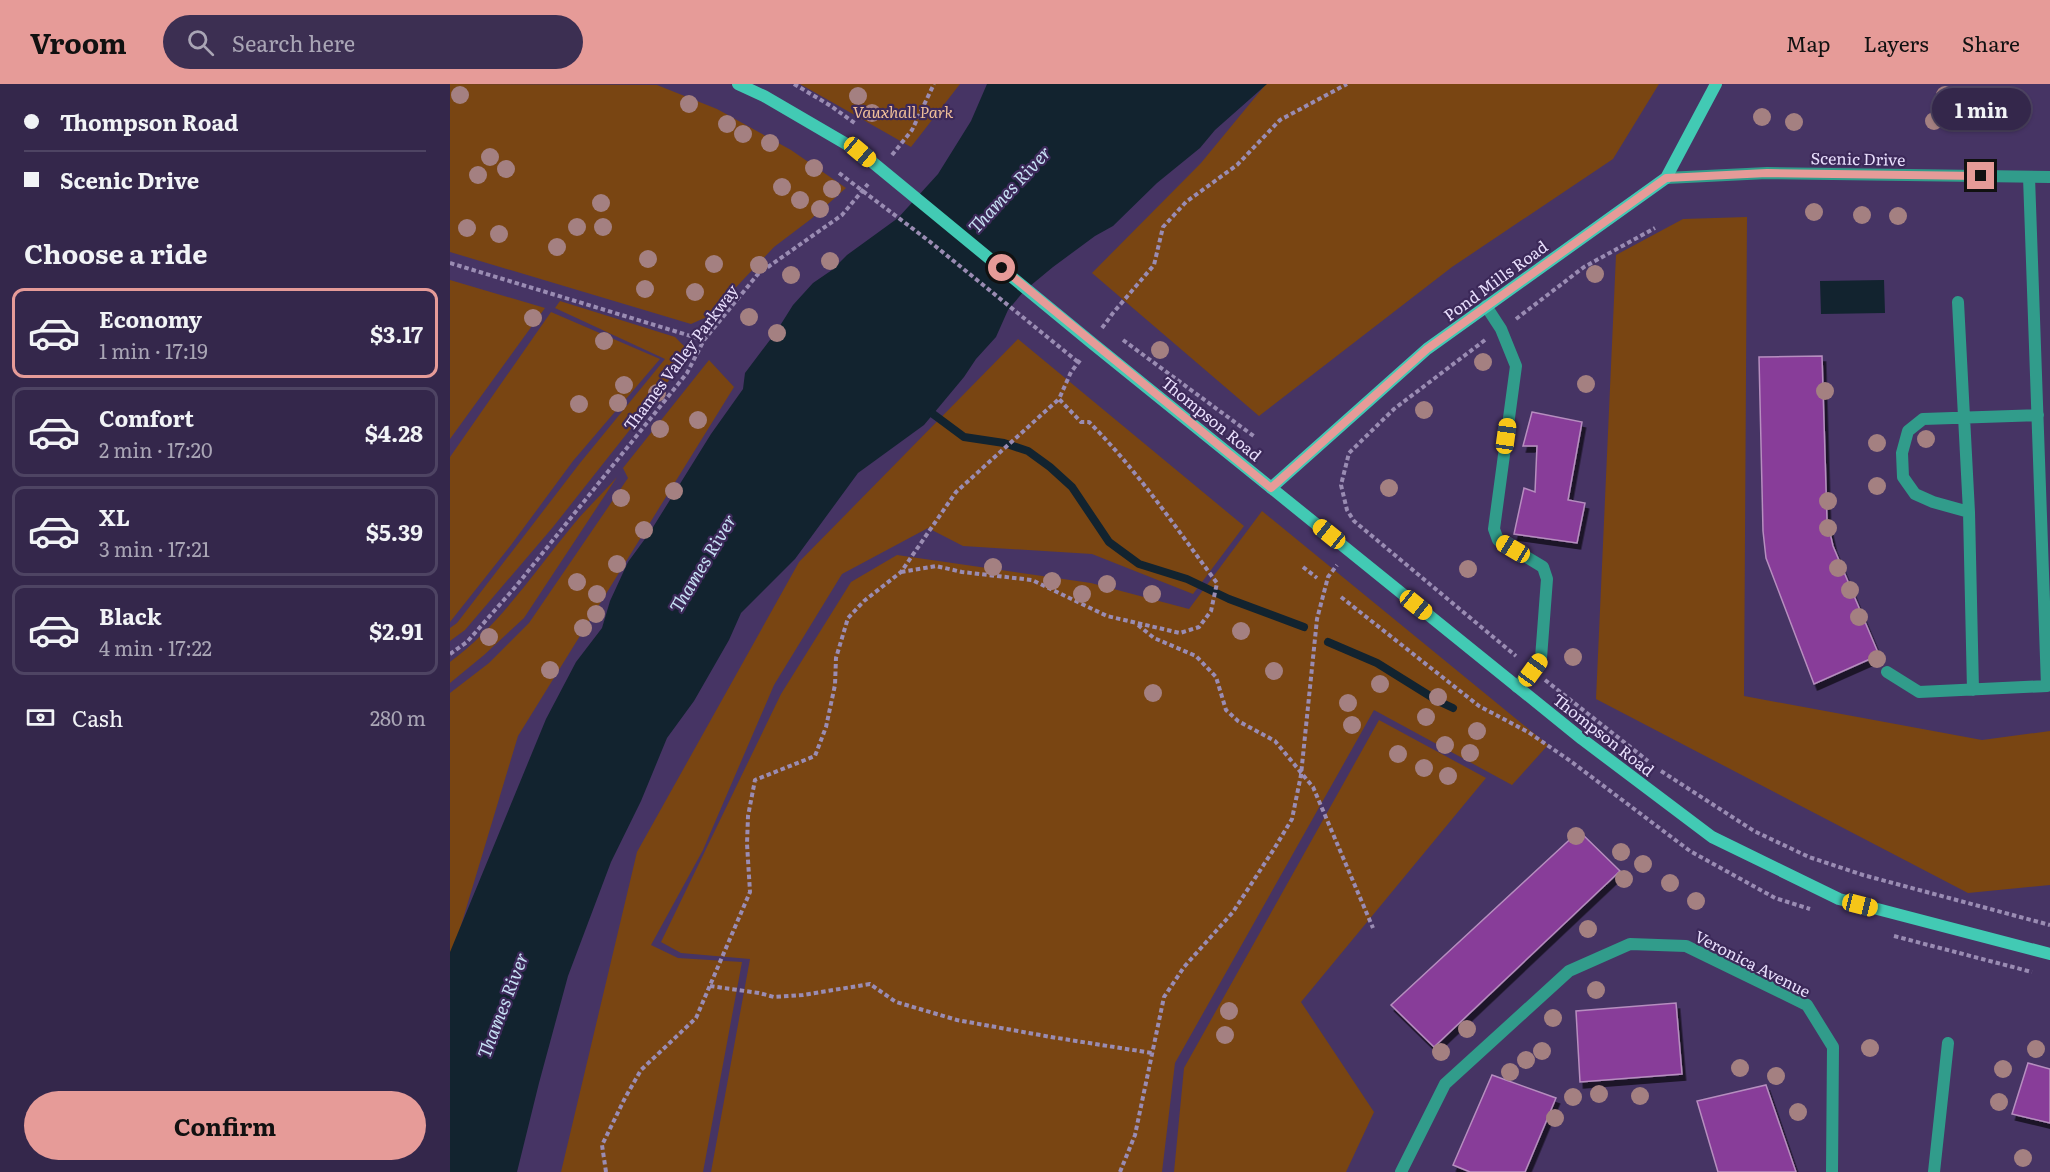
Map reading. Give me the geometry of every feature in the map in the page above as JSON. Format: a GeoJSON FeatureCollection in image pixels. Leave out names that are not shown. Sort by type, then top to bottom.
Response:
{"type":"FeatureCollection","features":[{"type":"Feature","properties":{"kind":"street","name":"Thompson Road"},"geometry":{"type":"LineString","coordinates":[[738,84],[764,96],[860,152],[1072,327],[1517,687],[1712,837],[1839,899],[2050,954]]}},
{"type":"Feature","properties":{"kind":"street","name":"Pond Mills Road"},"geometry":{"type":"LineString","coordinates":[[1271,488],[1427,349],[1666,178],[1716,84]]}},
{"type":"Feature","properties":{"kind":"street","name":"Scenic Drive"},"geometry":{"type":"LineString","coordinates":[[1666,178],[1767,173],[2050,177]]}},
{"type":"Feature","properties":{"kind":"street"},"geometry":{"type":"LineString","coordinates":[[1887,672],[1919,692],[2047,686],[2029,177]]}},
{"type":"Feature","properties":{"kind":"street"},"geometry":{"type":"LineString","coordinates":[[1958,302],[1969,512],[1973,690]]}},
{"type":"Feature","properties":{"kind":"street"},"geometry":{"type":"LineString","coordinates":[[1486,306],[1501,329],[1516,366],[1494,529],[1498,540],[1543,567],[1547,579],[1541,658],[1517,687]]}},
{"type":"Feature","properties":{"kind":"street"},"geometry":{"type":"LineString","coordinates":[[1969,512],[1915,494],[1903,477],[1902,453],[1908,431],[1923,419],[2038,415]]}},
{"type":"Feature","properties":{"kind":"street","name":"Veronica Avenue"},"geometry":{"type":"LineString","coordinates":[[1401,1172],[1445,1084],[1569,971],[1630,944],[1686,946],[1807,1005],[1833,1047],[1832,1172]]}},
{"type":"Feature","properties":{"kind":"street"},"geometry":{"type":"LineString","coordinates":[[1934,1172],[1948,1043]]}},
{"type":"Feature","properties":{"kind":"path"},"geometry":{"type":"LineString","coordinates":[[794,84],[863,129]]}},
{"type":"Feature","properties":{"kind":"path"},"geometry":{"type":"LineString","coordinates":[[886,162],[912,130],[934,84]]}},
{"type":"Feature","properties":{"kind":"path"},"geometry":{"type":"LineString","coordinates":[[606,1172],[602,1145],[630,1088],[641,1070],[696,1018],[750,892],[748,816],[755,780],[814,756],[826,727],[835,685],[836,658],[848,618],[864,601],[901,572],[956,492],[1059,399],[1071,372],[1113,313],[1154,265],[1163,227],[1186,202],[1237,165],[1280,120],[1347,84]]}},
{"type":"Feature","properties":{"kind":"path"},"geometry":{"type":"LineString","coordinates":[[839,173],[929,242],[1078,363]]}},
{"type":"Feature","properties":{"kind":"path","name":"Thames Valley Parkway"},"geometry":{"type":"LineString","coordinates":[[450,654],[467,642],[517,585],[687,374],[704,340],[758,274],[842,215],[871,180]]}},
{"type":"Feature","properties":{"kind":"path"},"geometry":{"type":"LineString","coordinates":[[1651,763],[1533,670],[1354,521],[1347,510],[1341,484],[1349,453],[1394,409],[1584,267],[1655,228]]}},
{"type":"Feature","properties":{"kind":"path"},"geometry":{"type":"LineString","coordinates":[[450,263],[704,340]]}},
{"type":"Feature","properties":{"kind":"path"},"geometry":{"type":"LineString","coordinates":[[1103,324],[1112,331]]}},
{"type":"Feature","properties":{"kind":"path"},"geometry":{"type":"LineString","coordinates":[[1120,337],[1255,437]]}},
{"type":"Feature","properties":{"kind":"path"},"geometry":{"type":"LineString","coordinates":[[901,572],[936,566],[962,572],[1032,580],[1107,616],[1180,633],[1199,627],[1211,611],[1217,583],[1162,507],[1110,444],[1089,422],[1082,422],[1059,399]]}},
{"type":"Feature","properties":{"kind":"path"},"geometry":{"type":"LineString","coordinates":[[1120,1172],[1135,1135],[1164,997],[1184,967],[1233,912],[1292,819],[1301,775],[1317,619],[1328,577],[1348,550]]}},
{"type":"Feature","properties":{"kind":"path"},"geometry":{"type":"LineString","coordinates":[[1303,567],[1317,578]]}},
{"type":"Feature","properties":{"kind":"path"},"geometry":{"type":"LineString","coordinates":[[1341,597],[1479,706],[1528,732]]}},
{"type":"Feature","properties":{"kind":"path"},"geometry":{"type":"LineString","coordinates":[[1136,623],[1154,639],[1196,656],[1216,677],[1226,710],[1238,721],[1275,741],[1313,788],[1373,928]]}},
{"type":"Feature","properties":{"kind":"path"},"geometry":{"type":"LineString","coordinates":[[1661,771],[1754,831],[1809,857],[1863,875],[2050,925]]}},
{"type":"Feature","properties":{"kind":"path"},"geometry":{"type":"LineString","coordinates":[[710,986],[774,997],[803,995],[870,984],[897,1002],[957,1020],[1152,1053]]}},
{"type":"Feature","properties":{"kind":"green space"},"geometry":{"type":"Polygon","coordinates":[[[450,84],[657,85],[717,109],[791,150],[846,188],[774,247],[709,316],[691,324],[450,252],[450,84]]]}},
{"type":"Feature","properties":{"kind":"green space","name":"Vauxhall Park"},"geometry":{"type":"Polygon","coordinates":[[[800,84],[960,84],[911,147],[800,84]]]}},
{"type":"Feature","properties":{"kind":"green space"},"geometry":{"type":"Polygon","coordinates":[[[1266,84],[1659,84],[1613,159],[1452,267],[1259,416],[1092,273],[1201,163],[1266,84]]]}},
{"type":"Feature","properties":{"kind":"green space"},"geometry":{"type":"Polygon","coordinates":[[[1747,217],[1744,696],[1982,740],[2050,731],[2050,885],[1968,893],[1596,699],[1616,255],[1683,219],[1747,217]]]}},
{"type":"Feature","properties":{"kind":"green space"},"geometry":{"type":"Polygon","coordinates":[[[450,280],[545,308],[450,439],[450,280]]]}},
{"type":"Feature","properties":{"kind":"green space"},"geometry":{"type":"Polygon","coordinates":[[[560,301],[675,337],[689,355],[553,527],[465,630],[450,641],[450,628],[457,623],[580,463],[665,359],[555,308],[560,301]]]}},
{"type":"Feature","properties":{"kind":"green space"},"geometry":{"type":"Polygon","coordinates":[[[551,312],[660,359],[573,461],[450,622],[450,457],[551,312]]]}},
{"type":"Feature","properties":{"kind":"green space"},"geometry":{"type":"Polygon","coordinates":[[[1018,339],[1244,526],[1193,594],[1092,554],[963,546],[928,528],[842,574],[774,685],[703,850],[651,945],[678,958],[742,962],[703,1172],[561,1172],[637,852],[799,562],[1018,339]]]}},
{"type":"Feature","properties":{"kind":"green space"},"geometry":{"type":"Polygon","coordinates":[[[709,360],[734,387],[518,736],[450,962],[450,693],[489,663],[529,623],[628,478],[623,468],[709,360]]]}},
{"type":"Feature","properties":{"kind":"green space"},"geometry":{"type":"Polygon","coordinates":[[[617,477],[524,618],[450,683],[450,662],[501,615],[573,525],[617,477]]]}},
{"type":"Feature","properties":{"kind":"green space"},"geometry":{"type":"Polygon","coordinates":[[[1262,511],[1548,745],[1512,785],[1374,710],[1175,1063],[1162,1172],[711,1172],[750,959],[681,953],[661,942],[781,694],[851,582],[897,555],[1091,583],[1189,609],[1262,511]]]}},
{"type":"Feature","properties":{"kind":"green space"},"geometry":{"type":"Polygon","coordinates":[[[1379,720],[1486,778],[1301,1002],[1374,1112],[1346,1172],[1174,1172],[1184,1068],[1379,720]]]}},
{"type":"Feature","properties":{"kind":"water","name":"Thames River"},"geometry":{"type":"Polygon","coordinates":[[[987,84],[1267,84],[1113,226],[1095,236],[1024,291],[1008,310],[996,337],[924,425],[858,473],[795,559],[741,613],[729,640],[694,701],[667,738],[641,801],[611,862],[568,976],[517,1172],[450,1172],[450,952],[546,719],[576,662],[602,628],[610,601],[628,562],[743,389],[745,373],[793,305],[813,283],[898,218],[938,174],[971,121],[987,84]]]}},
{"type":"Feature","properties":{"kind":"water"},"geometry":{"type":"Polygon","coordinates":[[[1884,280],[1885,313],[1821,314],[1820,281],[1884,280]]]}},
{"type":"Feature","properties":{"kind":"building"},"geometry":{"type":"Polygon","coordinates":[[[1822,356],[1827,520],[1833,546],[1879,655],[1814,684],[1766,558],[1763,531],[1759,357],[1822,356]]]}},
{"type":"Feature","properties":{"kind":"building"},"geometry":{"type":"Polygon","coordinates":[[[1532,412],[1582,422],[1568,500],[1585,503],[1577,543],[1514,534],[1524,488],[1535,492],[1537,446],[1523,446],[1532,412]]]}},
{"type":"Feature","properties":{"kind":"building"},"geometry":{"type":"Polygon","coordinates":[[[1579,831],[1620,871],[1434,1047],[1391,1005],[1579,831]]]}},
{"type":"Feature","properties":{"kind":"building"},"geometry":{"type":"Polygon","coordinates":[[[1676,1003],[1682,1074],[1580,1082],[1576,1011],[1676,1003]]]}},
{"type":"Feature","properties":{"kind":"building"},"geometry":{"type":"Polygon","coordinates":[[[2028,1063],[2050,1069],[2050,1123],[2012,1114],[2028,1063]]]}},
{"type":"Feature","properties":{"kind":"building"},"geometry":{"type":"Polygon","coordinates":[[[1492,1075],[1556,1098],[1525,1172],[1470,1172],[1453,1165],[1492,1075]]]}},
{"type":"Feature","properties":{"kind":"building"},"geometry":{"type":"Polygon","coordinates":[[[1766,1085],[1796,1172],[1718,1172],[1697,1101],[1766,1085]]]}},
{"type":"Feature","properties":{"kind":"waterway"},"geometry":{"type":"LineString","coordinates":[[933,414],[964,437],[1004,443],[1028,451],[1050,467],[1072,487],[1109,542],[1139,564],[1187,579],[1229,599],[1304,627]]}},
{"type":"Feature","properties":{"kind":"waterway"},"geometry":{"type":"LineString","coordinates":[[1328,642],[1377,663],[1453,708]]}},
{"type":"Feature","properties":{"kind":"route"},"geometry":{"type":"LineString","coordinates":[[1002,268],[1271,488],[1427,349],[1666,178],[1767,173],[1981,176]]}}]}
